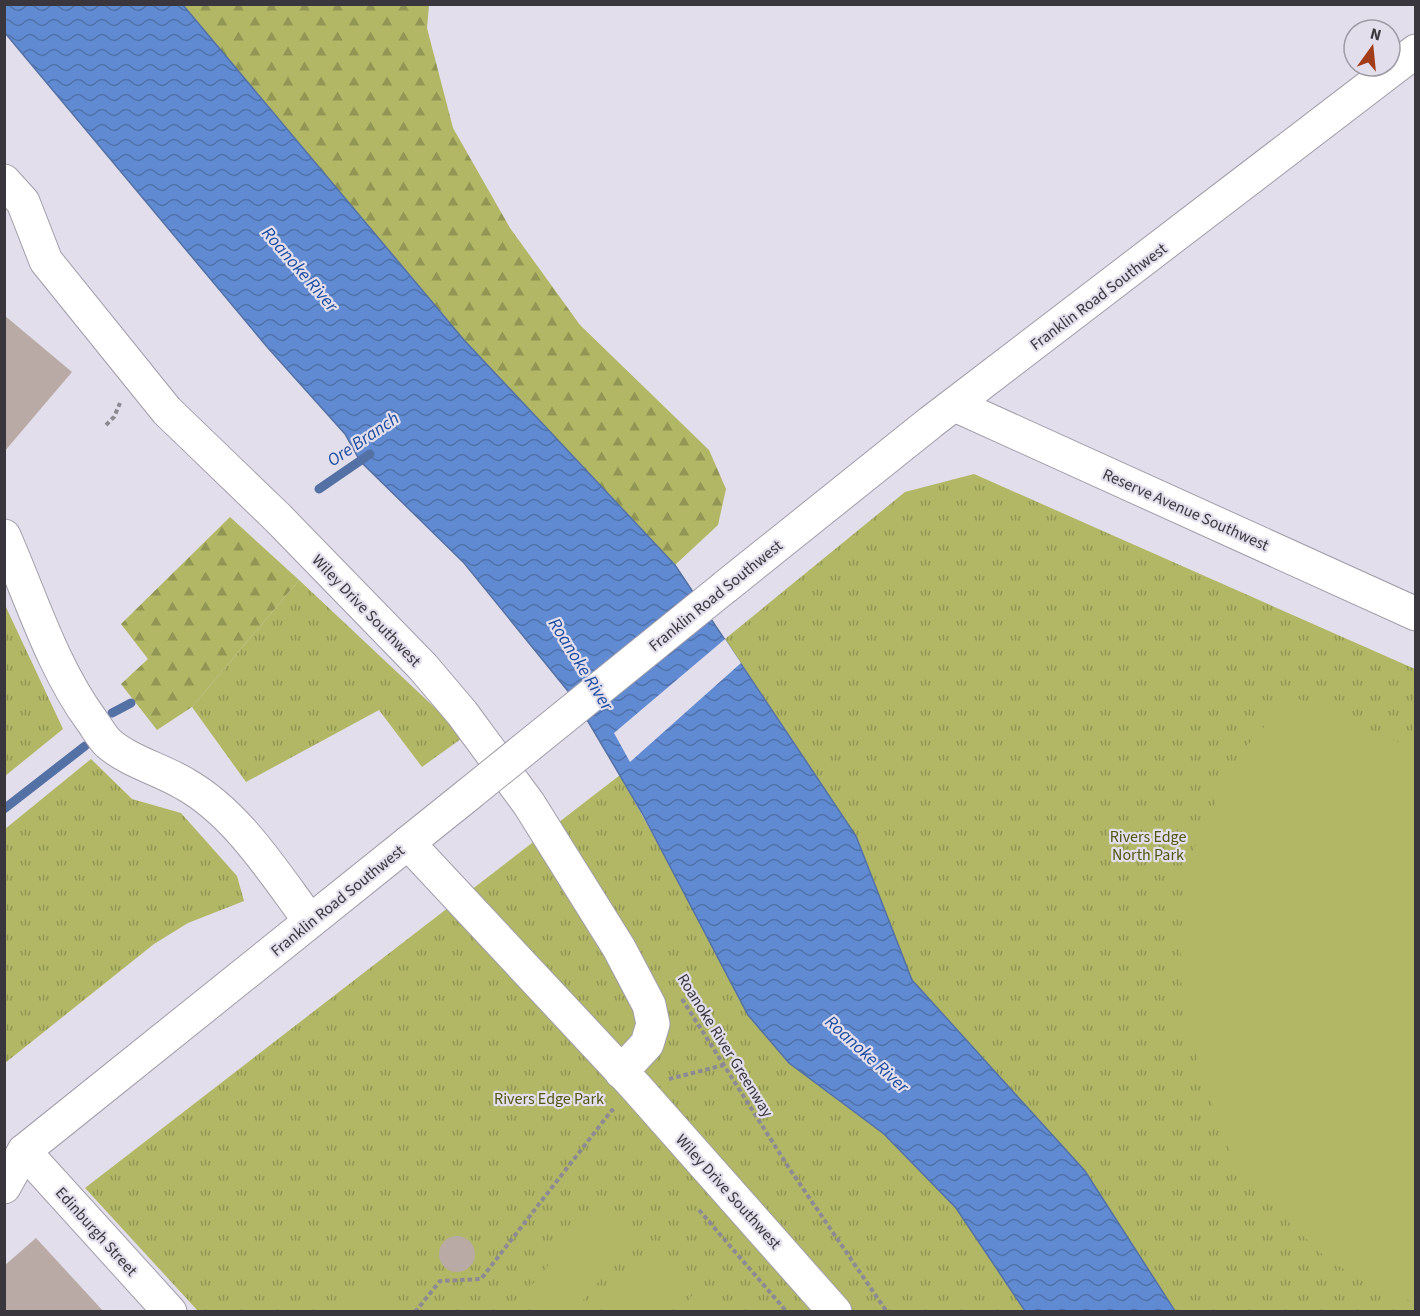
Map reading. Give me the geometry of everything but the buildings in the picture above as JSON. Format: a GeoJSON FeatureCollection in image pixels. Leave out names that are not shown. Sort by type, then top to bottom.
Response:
{"type":"FeatureCollection","features":[{"type":"Feature","properties":{"kind":"main road","name":"Franklin Road Southwest"},"geometry":{"type":"LineString","coordinates":[[4,1187],[14,1153],[470,794],[725,586],[955,405],[1416,51]]}},
{"type":"Feature","properties":{"kind":"main road","name":"Wiley Drive Southwest"},"geometry":{"type":"LineString","coordinates":[[4,181],[23,202],[46,261],[167,411],[278,518],[423,667],[462,713],[529,804],[619,948],[649,1005],[653,1024],[647,1044],[621,1072]]}},
{"type":"Feature","properties":{"kind":"main road","name":"Reserve Avenue Southwest"},"geometry":{"type":"LineString","coordinates":[[955,405],[1416,614]]}},
{"type":"Feature","properties":{"kind":"main road"},"geometry":{"type":"LineString","coordinates":[[4,536],[64,674],[85,711],[108,742],[144,765],[186,784],[224,815],[258,852],[310,921]]}},
{"type":"Feature","properties":{"kind":"main road","name":"Wiley Drive Southwest"},"geometry":{"type":"LineString","coordinates":[[408,843],[621,1072],[835,1311]]}},
{"type":"Feature","properties":{"kind":"main road","name":"Edinburgh Street"},"geometry":{"type":"LineString","coordinates":[[14,1153],[170,1311]]}},
{"type":"Feature","properties":{"kind":"path","name":"Roanoke River Greenway"},"geometry":{"type":"LineString","coordinates":[[681,998],[789,1168],[887,1311]]}},
{"type":"Feature","properties":{"kind":"path"},"geometry":{"type":"LineString","coordinates":[[660,1082],[724,1065]]}},
{"type":"Feature","properties":{"kind":"path"},"geometry":{"type":"LineString","coordinates":[[415,1311],[440,1281],[481,1279],[612,1110],[619,1119]]}},
{"type":"Feature","properties":{"kind":"path"},"geometry":{"type":"LineString","coordinates":[[695,1206],[787,1311]]}},
{"type":"Feature","properties":{"kind":"green space"},"geometry":{"type":"Polygon","coordinates":[[[183,5],[429,5],[427,28],[453,128],[510,228],[580,325],[709,450],[726,489],[718,525],[675,565],[464,340],[183,5]]]}},
{"type":"Feature","properties":{"kind":"green space","name":"Rivers Edge North Park"},"geometry":{"type":"Polygon","coordinates":[[[974,474],[1415,669],[1415,1311],[1175,1311],[1085,1171],[912,980],[856,836],[725,639],[905,492],[974,474]]]}},
{"type":"Feature","properties":{"kind":"green space"},"geometry":{"type":"Polygon","coordinates":[[[230,517],[299,580],[192,707],[157,730],[121,684],[148,659],[121,624],[230,517]]]}},
{"type":"Feature","properties":{"kind":"green space"},"geometry":{"type":"Polygon","coordinates":[[[299,580],[465,736],[422,767],[379,710],[246,782],[192,707],[299,580]]]}},
{"type":"Feature","properties":{"kind":"green space"},"geometry":{"type":"Polygon","coordinates":[[[5,605],[63,729],[5,776],[5,605]]]}},
{"type":"Feature","properties":{"kind":"green space"},"geometry":{"type":"Polygon","coordinates":[[[1292,696],[1415,749],[1415,1303],[1360,1279],[1326,1258],[1258,1192],[1229,1150],[1198,1062],[1187,1020],[1181,980],[1181,938],[1185,884],[1198,835],[1246,747],[1292,696]]]}},
{"type":"Feature","properties":{"kind":"green space"},"geometry":{"type":"Polygon","coordinates":[[[91,759],[132,799],[181,813],[237,876],[244,901],[188,923],[154,944],[5,1063],[5,829],[91,759]]]}},
{"type":"Feature","properties":{"kind":"green space","name":"Rivers Edge Park"},"geometry":{"type":"Polygon","coordinates":[[[620,775],[682,888],[789,1063],[884,1134],[956,1208],[1025,1311],[198,1311],[85,1188],[620,775]]]}},
{"type":"Feature","properties":{"kind":"green space"},"geometry":{"type":"Polygon","coordinates":[[[595,1209],[633,1240],[574,1311],[553,1311],[527,1291],[595,1209]]]}},
{"type":"Feature","properties":{"kind":"green space"},"geometry":{"type":"Polygon","coordinates":[[[647,1251],[685,1281],[662,1311],[601,1311],[647,1251]]]}},
{"type":"Feature","properties":{"kind":"green space"},"geometry":{"type":"Polygon","coordinates":[[[365,1283],[401,1311],[342,1311],[365,1283]]]}},
{"type":"Feature","properties":{"kind":"green space"},"geometry":{"type":"Polygon","coordinates":[[[698,1288],[729,1311],[680,1311],[698,1288]]]}},
{"type":"Feature","properties":{"kind":"water","name":"Roanoke River"},"geometry":{"type":"Polygon","coordinates":[[[4,5],[183,5],[464,340],[675,565],[856,836],[912,980],[1085,1171],[1175,1311],[1025,1311],[956,1208],[884,1134],[789,1063],[748,1015],[642,813],[576,701],[464,563],[360,461],[345,434],[268,348],[5,33],[4,5]]]}},
{"type":"Feature","properties":{"kind":"pier"},"geometry":{"type":"Polygon","coordinates":[[[725,639],[741,663],[630,762],[614,733],[725,639]]]}},
{"type":"Feature","properties":{"kind":"waterway","name":"Ore Branch"},"geometry":{"type":"LineString","coordinates":[[319,489],[370,454]]}},
{"type":"Feature","properties":{"kind":"waterway","name":"Ore Branch"},"geometry":{"type":"LineString","coordinates":[[112,713],[131,703]]}},
{"type":"Feature","properties":{"kind":"waterway","name":"Ore Branch"},"geometry":{"type":"LineString","coordinates":[[4,809],[85,746]]}}]}
